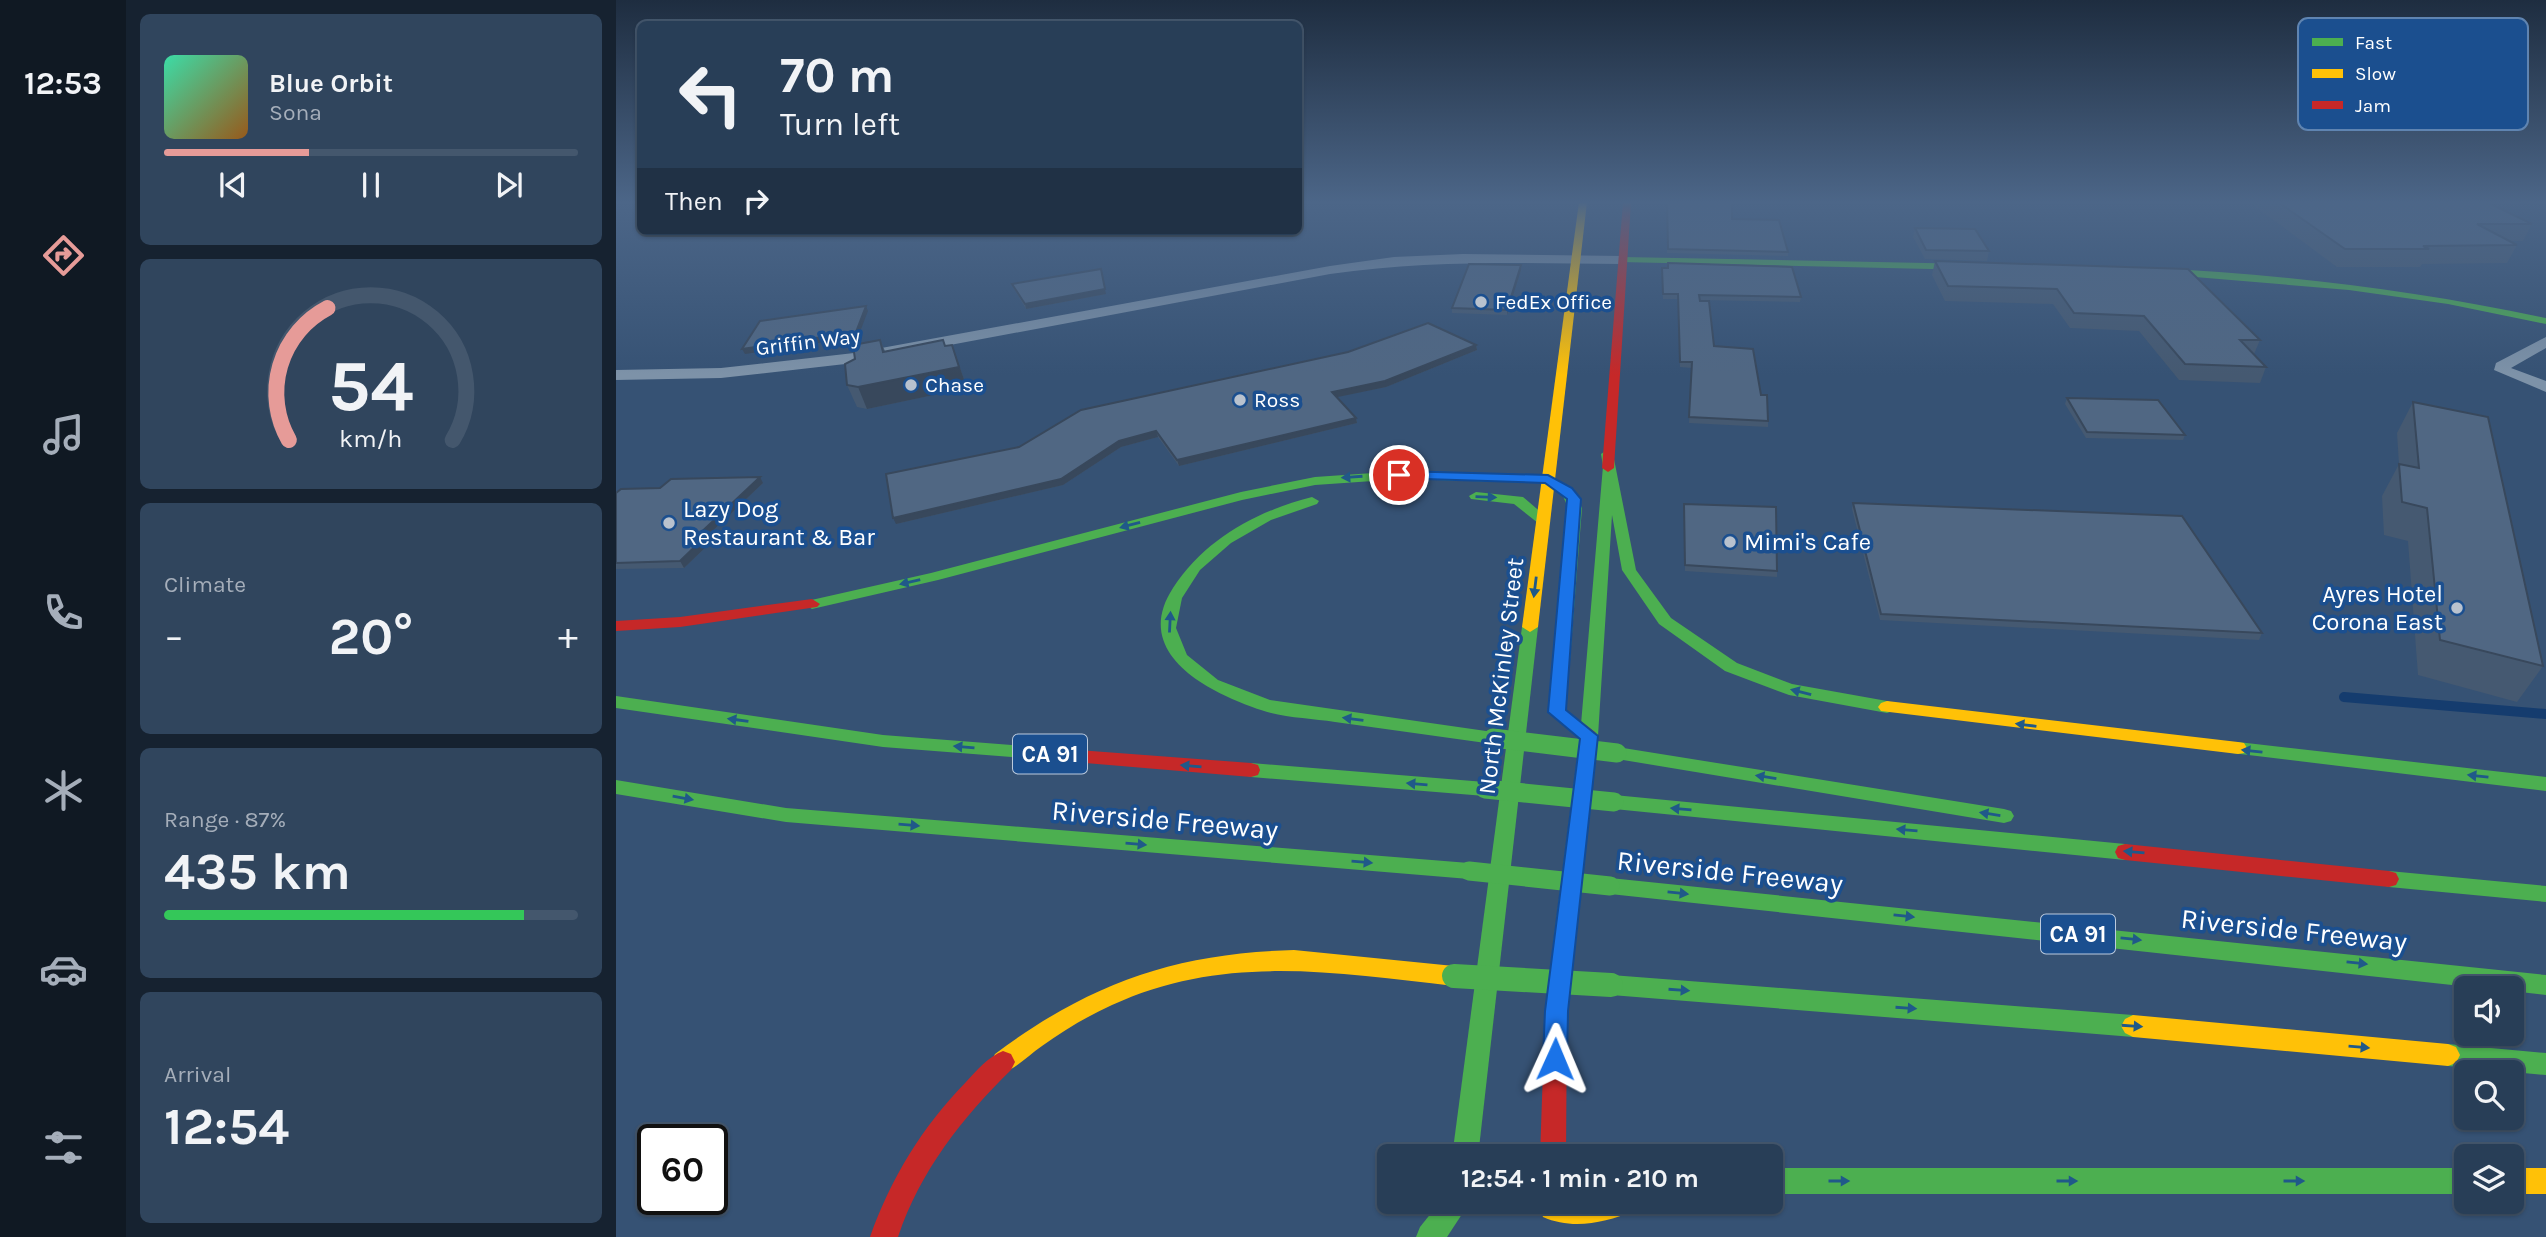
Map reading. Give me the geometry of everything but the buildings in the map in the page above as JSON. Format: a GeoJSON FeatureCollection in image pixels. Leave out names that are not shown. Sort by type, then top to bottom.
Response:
{"type":"FeatureCollection","features":[{"type":"Feature","properties":{"kind":"main road","name":"North McKinley Street"},"geometry":{"type":"LineString","coordinates":[[1467,1144],[1575,260]]}},
{"type":"Feature","properties":{"kind":"main road","name":"Griffin Way"},"geometry":{"type":"LineString","coordinates":[[1623,260],[1987,268]]}},
{"type":"Feature","properties":{"kind":"main road"},"geometry":{"type":"LineString","coordinates":[[1553,1144],[1556,1011],[1589,736],[1607,454],[1623,260]]}},
{"type":"Feature","properties":{"kind":"main road"},"geometry":{"type":"LineString","coordinates":[[2136,271],[2270,276],[2374,286],[2546,321]]}},
{"type":"Feature","properties":{"kind":"main road"},"geometry":{"type":"LineString","coordinates":[[1607,454],[1629,570],[1651,606],[1707,653],[1759,679],[1854,703],[2164,742],[2546,784]]}},
{"type":"Feature","properties":{"kind":"main road"},"geometry":{"type":"LineString","coordinates":[[616,626],[692,621],[837,599],[934,577],[1234,498],[1315,481],[1377,475],[1548,479],[1568,491],[1574,499],[1575,508],[1557,712],[1589,736]]}},
{"type":"Feature","properties":{"kind":"main road"},"geometry":{"type":"LineString","coordinates":[[1377,493],[1335,497],[1277,512],[1240,529],[1214,547],[1192,567],[1174,592],[1169,615],[1170,635],[1177,655],[1201,680],[1231,696],[1267,706],[1617,753],[2017,818]]}},
{"type":"Feature","properties":{"kind":"main road"},"geometry":{"type":"LineString","coordinates":[[1455,496],[1518,500],[1543,520]]}},
{"type":"Feature","properties":{"kind":"main road","name":"CA 91"},"geometry":{"type":"LineString","coordinates":[[616,702],[883,741],[1485,789],[2348,872],[2546,894]]}},
{"type":"Feature","properties":{"kind":"main road","name":"Riverside Freeway"},"geometry":{"type":"LineString","coordinates":[[616,787],[786,815],[1469,871],[2546,985]]}},
{"type":"Feature","properties":{"kind":"main road"},"geometry":{"type":"LineString","coordinates":[[2113,834],[2348,872]]}},
{"type":"Feature","properties":{"kind":"main road"},"geometry":{"type":"LineString","coordinates":[[884,1237],[915,1170],[952,1112],[995,1069],[1040,1032],[1083,1004],[1132,983],[1181,971],[1229,965],[1293,960],[1454,976],[1611,985],[2169,1029],[2546,1064]]}},
{"type":"Feature","properties":{"kind":"main road"},"geometry":{"type":"LineString","coordinates":[[1783,1181],[2454,1181]]}},
{"type":"Feature","properties":{"kind":"main road"},"geometry":{"type":"LineString","coordinates":[[2524,1181],[2546,1181]]}},
{"type":"Feature","properties":{"kind":"main road"},"geometry":{"type":"LineString","coordinates":[[1430,1237],[1448,1214]]}},
{"type":"Feature","properties":{"kind":"main road"},"geometry":{"type":"LineString","coordinates":[[1455,1237],[1457,1214]]}},
{"type":"Feature","properties":{"kind":"main road"},"geometry":{"type":"LineString","coordinates":[[1551,1227],[1552,1214]]}},
{"type":"Feature","properties":{"kind":"street","name":"Griffin Way"},"geometry":{"type":"LineString","coordinates":[[616,375],[721,373],[855,358],[1330,270],[1394,261],[1509,260]]}},
{"type":"Feature","properties":{"kind":"street","name":"Griffin Way"},"geometry":{"type":"LineString","coordinates":[[1610,260],[1623,260]]}},
{"type":"Feature","properties":{"kind":"street"},"geometry":{"type":"LineString","coordinates":[[2546,342],[2502,366],[2502,370],[2546,387]]}},
{"type":"Feature","properties":{"kind":"waterway"},"geometry":{"type":"LineString","coordinates":[[2344,697],[2546,714]]}},
{"type":"Feature","properties":{"kind":"traffic: fast"},"geometry":{"type":"LineString","coordinates":[[1623,260],[1975,267]]}},
{"type":"Feature","properties":{"kind":"traffic: fast"},"geometry":{"type":"LineString","coordinates":[[2150,271],[2300,281],[2398,293],[2546,321]]}},
{"type":"Feature","properties":{"kind":"traffic: fast"},"geometry":{"type":"LineString","coordinates":[[1607,454],[1629,570],[1665,621],[1731,667],[1789,689],[1887,707]]}},
{"type":"Feature","properties":{"kind":"traffic: fast"},"geometry":{"type":"LineString","coordinates":[[1564,945],[1589,736],[1608,468]]}},
{"type":"Feature","properties":{"kind":"traffic: fast"},"geometry":{"type":"LineString","coordinates":[[812,604],[933,577],[1241,496],[1315,481],[1402,475],[1548,479],[1569,494],[1575,508],[1562,659]]}},
{"type":"Feature","properties":{"kind":"traffic: fast"},"geometry":{"type":"LineString","coordinates":[[1476,496],[1518,500],[1543,520]]}},
{"type":"Feature","properties":{"kind":"traffic: fast"},"geometry":{"type":"LineString","coordinates":[[1312,501],[1266,517],[1226,540],[1194,567],[1174,598],[1168,628],[1180,658],[1212,684],[1267,706],[1493,738]]}},
{"type":"Feature","properties":{"kind":"traffic: fast"},"geometry":{"type":"LineString","coordinates":[[1467,1144],[1530,627]]}},
{"type":"Feature","properties":{"kind":"traffic: fast"},"geometry":{"type":"LineString","coordinates":[[616,702],[883,741],[1038,753]]}},
{"type":"Feature","properties":{"kind":"traffic: fast"},"geometry":{"type":"LineString","coordinates":[[1493,738],[1617,753]]}},
{"type":"Feature","properties":{"kind":"traffic: fast"},"geometry":{"type":"LineString","coordinates":[[2238,748],[2546,784]]}},
{"type":"Feature","properties":{"kind":"traffic: fast"},"geometry":{"type":"LineString","coordinates":[[1617,753],[2004,816]]}},
{"type":"Feature","properties":{"kind":"traffic: fast"},"geometry":{"type":"LineString","coordinates":[[1251,770],[1485,789]]}},
{"type":"Feature","properties":{"kind":"traffic: fast"},"geometry":{"type":"LineString","coordinates":[[616,787],[786,815],[1469,871]]}},
{"type":"Feature","properties":{"kind":"traffic: fast"},"geometry":{"type":"LineString","coordinates":[[1485,789],[1614,802]]}},
{"type":"Feature","properties":{"kind":"traffic: fast"},"geometry":{"type":"LineString","coordinates":[[1614,802],[2125,852]]}},
{"type":"Feature","properties":{"kind":"traffic: fast"},"geometry":{"type":"LineString","coordinates":[[1469,871],[1610,886]]}},
{"type":"Feature","properties":{"kind":"traffic: fast"},"geometry":{"type":"LineString","coordinates":[[2389,879],[2546,894]]}},
{"type":"Feature","properties":{"kind":"traffic: fast"},"geometry":{"type":"LineString","coordinates":[[1610,886],[2546,985]]}},
{"type":"Feature","properties":{"kind":"traffic: fast"},"geometry":{"type":"LineString","coordinates":[[1454,976],[1611,985]]}},
{"type":"Feature","properties":{"kind":"traffic: fast"},"geometry":{"type":"LineString","coordinates":[[1611,985],[2133,1026]]}},
{"type":"Feature","properties":{"kind":"traffic: fast"},"geometry":{"type":"LineString","coordinates":[[2448,1055],[2546,1064]]}},
{"type":"Feature","properties":{"kind":"traffic: fast"},"geometry":{"type":"LineString","coordinates":[[1783,1181],[2454,1181]]}},
{"type":"Feature","properties":{"kind":"traffic: fast"},"geometry":{"type":"LineString","coordinates":[[1430,1237],[1448,1214]]}},
{"type":"Feature","properties":{"kind":"traffic: slow"},"geometry":{"type":"LineString","coordinates":[[1530,627],[1576,260]]}},
{"type":"Feature","properties":{"kind":"traffic: slow"},"geometry":{"type":"LineString","coordinates":[[1887,707],[2238,748]]}},
{"type":"Feature","properties":{"kind":"traffic: slow"},"geometry":{"type":"LineString","coordinates":[[1003,1062],[1035,1037],[1103,998],[1139,984],[1214,965],[1294,960],[1454,976]]}},
{"type":"Feature","properties":{"kind":"traffic: slow"},"geometry":{"type":"LineString","coordinates":[[2133,1026],[2448,1055]]}},
{"type":"Feature","properties":{"kind":"traffic: slow"},"geometry":{"type":"LineString","coordinates":[[2524,1181],[2546,1181]]}},
{"type":"Feature","properties":{"kind":"traffic: jam"},"geometry":{"type":"LineString","coordinates":[[1608,468],[1623,260]]}},
{"type":"Feature","properties":{"kind":"traffic: jam"},"geometry":{"type":"LineString","coordinates":[[616,626],[680,622],[812,604]]}},
{"type":"Feature","properties":{"kind":"traffic: jam"},"geometry":{"type":"LineString","coordinates":[[1562,659],[1557,712],[1589,736]]}},
{"type":"Feature","properties":{"kind":"traffic: jam"},"geometry":{"type":"LineString","coordinates":[[1038,753],[1251,770]]}},
{"type":"Feature","properties":{"kind":"traffic: jam"},"geometry":{"type":"LineString","coordinates":[[2125,852],[2389,879]]}},
{"type":"Feature","properties":{"kind":"traffic: jam"},"geometry":{"type":"LineString","coordinates":[[1553,1144],[1556,1011],[1564,945]]}},
{"type":"Feature","properties":{"kind":"traffic: jam"},"geometry":{"type":"LineString","coordinates":[[884,1237],[904,1187],[917,1164],[948,1120],[1003,1062]]}},
{"type":"Feature","properties":{"kind":"place","name":"FedEx Office"},"geometry":{"type":"Point","coordinates":[1481,302]}},
{"type":"Feature","properties":{"kind":"place","name":"Chase"},"geometry":{"type":"Point","coordinates":[911,385]}},
{"type":"Feature","properties":{"kind":"place","name":"Ross"},"geometry":{"type":"Point","coordinates":[1240,400]}},
{"type":"Feature","properties":{"kind":"place","name":"Lazy Dog Restaurant & Bar"},"geometry":{"type":"Point","coordinates":[669,523]}},
{"type":"Feature","properties":{"kind":"place","name":"Mimi's Cafe"},"geometry":{"type":"Point","coordinates":[1730,542]}},
{"type":"Feature","properties":{"kind":"place","name":"Ayres Hotel Corona East"},"geometry":{"type":"Point","coordinates":[2457,608]}},
{"type":"Feature","properties":{"kind":"route"},"geometry":{"type":"LineString","coordinates":[[1399,475],[1548,479],[1568,491],[1574,499],[1557,712],[1589,736],[1556,1011],[1555,1059]]}}]}
